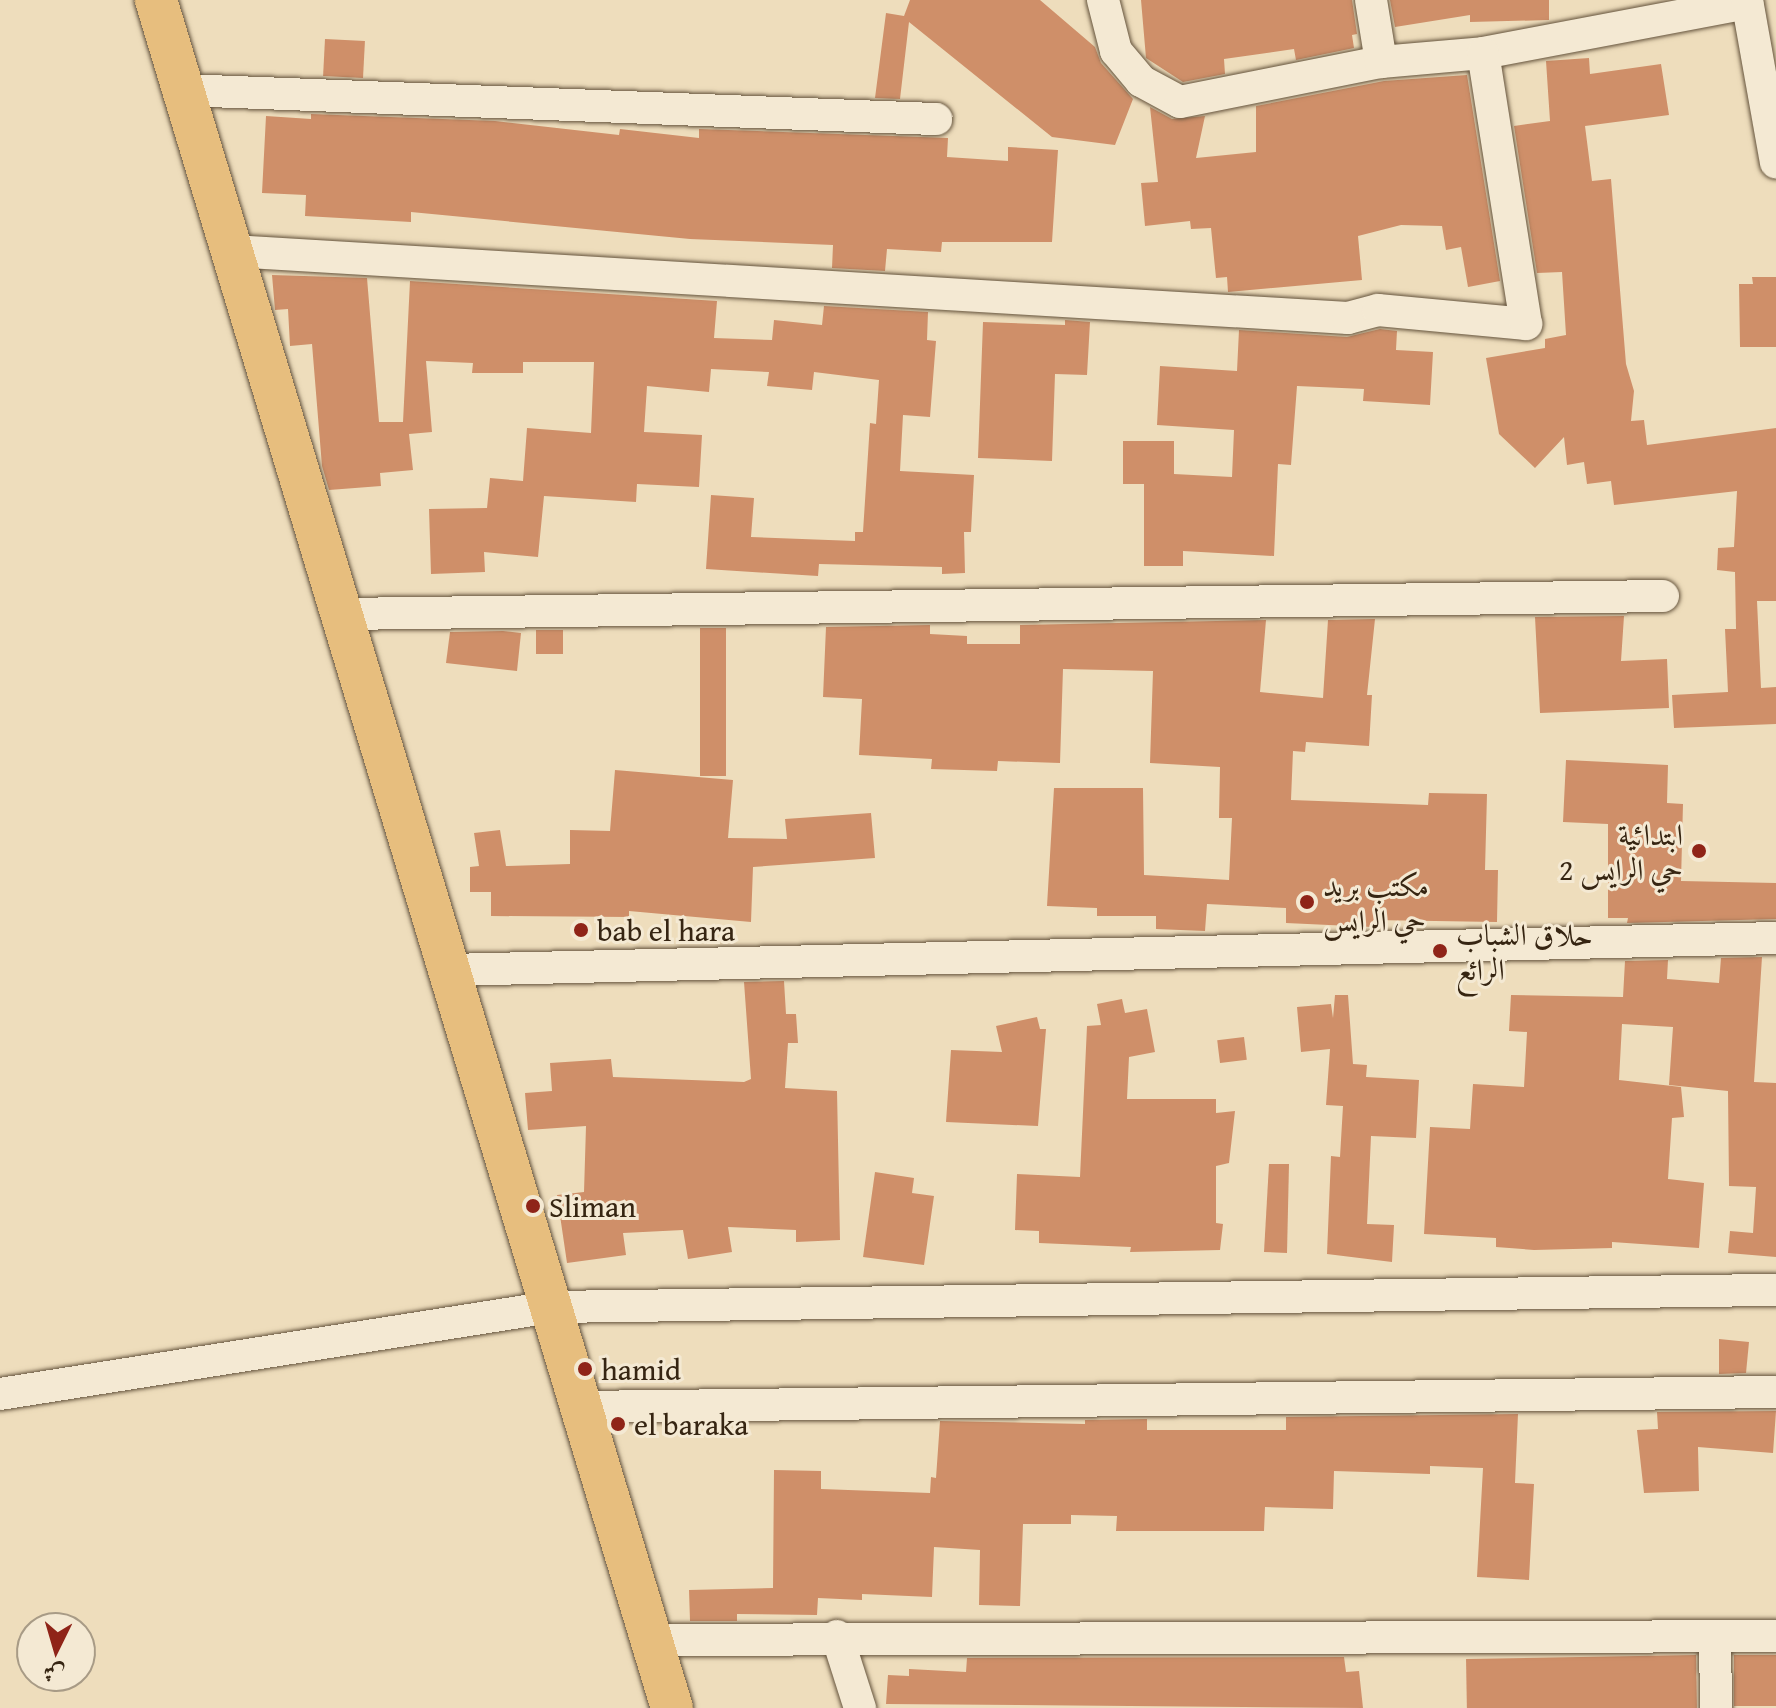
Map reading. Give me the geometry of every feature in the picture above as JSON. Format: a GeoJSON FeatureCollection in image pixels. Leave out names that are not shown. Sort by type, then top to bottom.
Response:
{"type":"FeatureCollection","features":[{"type":"Feature","properties":{"kind":"main road"},"geometry":{"type":"LineString","coordinates":[[156,0],[672,1708]]}},
{"type":"Feature","properties":{"kind":"street"},"geometry":{"type":"LineString","coordinates":[[1103,0],[1123,60],[1141,81],[1180,102],[1381,62],[1483,53],[1747,1],[1775,147]]}},
{"type":"Feature","properties":{"kind":"street"},"geometry":{"type":"LineString","coordinates":[[1371,0],[1381,62]]}},
{"type":"Feature","properties":{"kind":"street"},"geometry":{"type":"LineString","coordinates":[[232,251],[1348,318],[1378,310],[1526,324],[1483,53]]}},
{"type":"Feature","properties":{"kind":"street"},"geometry":{"type":"LineString","coordinates":[[183,90],[936,119]]}},
{"type":"Feature","properties":{"kind":"street"},"geometry":{"type":"LineString","coordinates":[[342,614],[1663,596]]}},
{"type":"Feature","properties":{"kind":"street"},"geometry":{"type":"LineString","coordinates":[[449,970],[1776,938]]}},
{"type":"Feature","properties":{"kind":"street"},"geometry":{"type":"LineString","coordinates":[[0,1394],[551,1307],[1776,1290]]}},
{"type":"Feature","properties":{"kind":"street"},"geometry":{"type":"LineString","coordinates":[[581,1407],[1776,1392]]}},
{"type":"Feature","properties":{"kind":"street"},"geometry":{"type":"LineString","coordinates":[[837,1636],[860,1708]]}},
{"type":"Feature","properties":{"kind":"street"},"geometry":{"type":"LineString","coordinates":[[652,1640],[837,1636],[1776,1636]]}},
{"type":"Feature","properties":{"kind":"street"},"geometry":{"type":"LineString","coordinates":[[1715,1636],[1716,1708]]}},
{"type":"Feature","properties":{"kind":"building"},"geometry":{"type":"Polygon","coordinates":[[[910,0],[1040,0],[1095,47],[1101,63],[1133,99],[1115,145],[1052,137],[909,22],[900,99],[875,98],[886,13],[904,16],[910,0]]]}},
{"type":"Feature","properties":{"kind":"building"},"geometry":{"type":"Polygon","coordinates":[[[1141,0],[1352,0],[1357,34],[1352,35],[1354,48],[1296,60],[1294,49],[1224,59],[1225,74],[1183,82],[1146,58],[1141,0]]]}},
{"type":"Feature","properties":{"kind":"building"},"geometry":{"type":"Polygon","coordinates":[[[1390,0],[1549,0],[1549,20],[1470,22],[1470,15],[1395,27],[1390,0]]]}},
{"type":"Feature","properties":{"kind":"building"},"geometry":{"type":"Polygon","coordinates":[[[325,39],[365,41],[363,78],[323,76],[325,39]]]}},
{"type":"Feature","properties":{"kind":"building"},"geometry":{"type":"Polygon","coordinates":[[[1589,58],[1590,74],[1661,64],[1669,115],[1585,126],[1592,181],[1611,179],[1626,364],[1634,391],[1631,421],[1644,420],[1647,445],[1776,428],[1776,601],[1757,601],[1761,688],[1776,687],[1776,724],[1674,728],[1672,695],[1728,692],[1725,629],[1736,629],[1735,572],[1717,570],[1718,548],[1734,547],[1737,491],[1614,505],[1611,481],[1587,484],[1584,462],[1567,465],[1564,437],[1535,468],[1499,434],[1486,358],[1545,348],[1545,339],[1566,335],[1562,272],[1537,273],[1514,126],[1550,121],[1546,61],[1589,58]]]}},
{"type":"Feature","properties":{"kind":"building"},"geometry":{"type":"Polygon","coordinates":[[[1467,75],[1500,281],[1468,287],[1461,247],[1446,250],[1442,226],[1401,225],[1358,236],[1362,280],[1228,292],[1227,277],[1216,278],[1211,228],[1191,229],[1190,221],[1145,226],[1141,183],[1158,182],[1150,107],[1172,119],[1205,116],[1196,158],[1256,152],[1256,106],[1384,81],[1467,75]]]}},
{"type":"Feature","properties":{"kind":"building"},"geometry":{"type":"Polygon","coordinates":[[[311,114],[495,121],[619,135],[620,129],[699,138],[699,129],[948,138],[947,157],[1008,161],[1008,147],[1058,150],[1052,242],[942,242],[941,252],[887,249],[885,271],[832,268],[833,245],[690,239],[411,212],[411,222],[305,216],[306,195],[262,193],[266,116],[311,119],[311,114]]]}},
{"type":"Feature","properties":{"kind":"building"},"geometry":{"type":"Polygon","coordinates":[[[272,275],[367,278],[379,422],[403,422],[410,281],[717,301],[714,338],[772,340],[774,320],[822,325],[824,306],[928,312],[927,340],[936,341],[930,417],[903,415],[900,471],[974,475],[971,532],[964,532],[965,573],[942,574],[942,567],[819,564],[818,576],[706,569],[711,495],[754,498],[751,537],[855,541],[855,532],[863,532],[870,423],[876,424],[879,380],[814,372],[812,390],[767,386],[769,372],[711,369],[709,392],[647,386],[644,432],[702,435],[699,487],[637,484],[636,502],[544,496],[538,557],[484,552],[485,572],[431,574],[429,509],[487,508],[490,478],[523,481],[527,428],[591,433],[594,362],[523,362],[523,373],[472,373],[473,363],[426,361],[432,432],[409,434],[413,470],[380,473],[381,486],[329,490],[322,466],[312,344],[290,346],[288,309],[275,310],[272,275]]]}},
{"type":"Feature","properties":{"kind":"building"},"geometry":{"type":"Polygon","coordinates":[[[1752,277],[1776,277],[1776,347],[1740,347],[1739,284],[1753,284],[1752,277]]]}},
{"type":"Feature","properties":{"kind":"building"},"geometry":{"type":"Polygon","coordinates":[[[1065,320],[1090,322],[1087,375],[1055,374],[1052,461],[978,458],[983,322],[1065,325],[1065,320]]]}},
{"type":"Feature","properties":{"kind":"building"},"geometry":{"type":"Polygon","coordinates":[[[1380,329],[1397,331],[1396,350],[1433,352],[1430,405],[1363,401],[1364,389],[1297,386],[1291,465],[1278,464],[1274,556],[1183,551],[1183,566],[1144,566],[1144,484],[1123,484],[1123,441],[1174,441],[1174,474],[1232,477],[1234,430],[1157,425],[1160,366],[1237,371],[1239,330],[1347,337],[1380,329]]]}},
{"type":"Feature","properties":{"kind":"building"},"geometry":{"type":"Polygon","coordinates":[[[1624,616],[1621,661],[1667,659],[1669,708],[1540,713],[1535,617],[1624,616]]]}},
{"type":"Feature","properties":{"kind":"building"},"geometry":{"type":"Polygon","coordinates":[[[1375,619],[1367,695],[1372,695],[1369,746],[1306,742],[1305,752],[1293,751],[1291,800],[1428,805],[1429,793],[1487,794],[1485,870],[1498,870],[1497,922],[1373,920],[1372,927],[1286,923],[1286,908],[1207,904],[1205,931],[1156,929],[1156,916],[1097,916],[1097,908],[1047,906],[1054,788],[1143,788],[1144,875],[1229,880],[1232,818],[1219,818],[1220,767],[1150,763],[1153,671],[1063,669],[1060,763],[998,761],[997,771],[931,769],[932,759],[859,755],[862,699],[823,697],[826,627],[930,625],[930,634],[967,636],[967,644],[1020,644],[1020,625],[1266,620],[1260,692],[1323,698],[1328,620],[1375,619]]]}},
{"type":"Feature","properties":{"kind":"building"},"geometry":{"type":"Polygon","coordinates":[[[700,628],[726,628],[726,776],[700,776],[700,628]]]}},
{"type":"Feature","properties":{"kind":"building"},"geometry":{"type":"Polygon","coordinates":[[[536,630],[563,630],[563,654],[536,654],[536,630]]]}},
{"type":"Feature","properties":{"kind":"building"},"geometry":{"type":"Polygon","coordinates":[[[450,632],[521,633],[517,671],[446,663],[450,632]]]}},
{"type":"Feature","properties":{"kind":"building"},"geometry":{"type":"Polygon","coordinates":[[[1566,760],[1668,765],[1667,803],[1683,804],[1681,881],[1776,883],[1776,919],[1627,923],[1628,918],[1608,918],[1608,824],[1563,822],[1566,760]]]}},
{"type":"Feature","properties":{"kind":"building"},"geometry":{"type":"Polygon","coordinates":[[[615,770],[733,780],[728,838],[787,839],[785,819],[871,813],[875,858],[753,867],[751,922],[629,911],[629,917],[491,916],[491,892],[470,892],[470,867],[479,866],[474,833],[500,830],[506,866],[570,864],[570,830],[610,831],[615,770]]]}},
{"type":"Feature","properties":{"kind":"building"},"geometry":{"type":"Polygon","coordinates":[[[1762,957],[1754,1082],[1776,1083],[1776,1257],[1728,1253],[1730,1231],[1753,1233],[1756,1187],[1729,1186],[1728,1091],[1669,1085],[1673,1027],[1622,1024],[1619,1080],[1681,1087],[1684,1117],[1672,1118],[1668,1179],[1704,1183],[1699,1248],[1612,1242],[1612,1248],[1534,1250],[1496,1247],[1496,1238],[1424,1234],[1430,1127],[1470,1129],[1473,1084],[1524,1087],[1527,1032],[1509,1031],[1511,995],[1623,997],[1625,961],[1668,960],[1667,979],[1719,983],[1721,958],[1762,957]]]}},
{"type":"Feature","properties":{"kind":"building"},"geometry":{"type":"Polygon","coordinates":[[[784,981],[786,1014],[796,1014],[798,1043],[788,1043],[785,1088],[837,1091],[840,1240],[796,1242],[796,1230],[728,1227],[732,1252],[688,1259],[683,1230],[623,1233],[626,1255],[567,1263],[557,1195],[584,1192],[586,1126],[528,1130],[525,1093],[552,1091],[550,1063],[611,1059],[613,1077],[744,1082],[751,1079],[744,982],[784,981]]]}},
{"type":"Feature","properties":{"kind":"building"},"geometry":{"type":"Polygon","coordinates":[[[1335,995],[1348,995],[1353,1064],[1367,1065],[1366,1077],[1419,1080],[1416,1138],[1371,1136],[1367,1224],[1394,1225],[1392,1262],[1327,1254],[1331,1156],[1340,1157],[1343,1106],[1326,1105],[1330,1049],[1301,1052],[1297,1007],[1331,1004],[1333,1018],[1335,995]]]}},
{"type":"Feature","properties":{"kind":"building"},"geometry":{"type":"Polygon","coordinates":[[[1122,999],[1125,1013],[1147,1009],[1155,1052],[1129,1057],[1127,1099],[1216,1099],[1216,1113],[1235,1111],[1229,1163],[1216,1166],[1216,1223],[1223,1224],[1220,1250],[1130,1252],[1131,1247],[1039,1243],[1039,1231],[1015,1230],[1017,1174],[1080,1177],[1087,1026],[1101,1025],[1097,1004],[1122,999]]]}},
{"type":"Feature","properties":{"kind":"building"},"geometry":{"type":"Polygon","coordinates":[[[1037,1017],[1040,1029],[1046,1029],[1038,1126],[946,1122],[951,1050],[1002,1052],[996,1026],[1037,1017]]]}},
{"type":"Feature","properties":{"kind":"building"},"geometry":{"type":"Polygon","coordinates":[[[1244,1037],[1247,1060],[1220,1063],[1217,1040],[1244,1037]]]}},
{"type":"Feature","properties":{"kind":"building"},"geometry":{"type":"Polygon","coordinates":[[[1269,1164],[1289,1164],[1287,1253],[1264,1252],[1269,1164]]]}},
{"type":"Feature","properties":{"kind":"building"},"geometry":{"type":"Polygon","coordinates":[[[875,1172],[914,1178],[912,1193],[934,1196],[924,1265],[863,1257],[875,1172]]]}},
{"type":"Feature","properties":{"kind":"building"},"geometry":{"type":"Polygon","coordinates":[[[1719,1339],[1749,1342],[1746,1373],[1719,1374],[1719,1339]]]}},
{"type":"Feature","properties":{"kind":"building"},"geometry":{"type":"Polygon","coordinates":[[[1776,1411],[1773,1453],[1698,1447],[1699,1491],[1644,1493],[1637,1430],[1658,1429],[1657,1412],[1776,1411]]]}},
{"type":"Feature","properties":{"kind":"building"},"geometry":{"type":"Polygon","coordinates":[[[1518,1414],[1515,1483],[1534,1484],[1529,1580],[1477,1577],[1483,1468],[1430,1466],[1430,1474],[1334,1471],[1333,1509],[1265,1507],[1264,1531],[1116,1531],[1117,1516],[1071,1515],[1071,1524],[1023,1524],[1020,1606],[979,1605],[980,1550],[934,1547],[932,1597],[862,1594],[862,1600],[818,1598],[817,1615],[737,1614],[737,1621],[690,1621],[689,1590],[773,1588],[774,1470],[821,1471],[821,1489],[930,1493],[931,1477],[936,1478],[940,1421],[1085,1424],[1085,1420],[1147,1419],[1147,1430],[1286,1430],[1286,1417],[1518,1414]]]}},
{"type":"Feature","properties":{"kind":"building"},"geometry":{"type":"Polygon","coordinates":[[[1696,1655],[1697,1708],[1467,1708],[1466,1659],[1696,1655]]]}},
{"type":"Feature","properties":{"kind":"building"},"geometry":{"type":"Polygon","coordinates":[[[1734,1655],[1776,1655],[1776,1706],[1734,1706],[1734,1655]]]}},
{"type":"Feature","properties":{"kind":"building"},"geometry":{"type":"Polygon","coordinates":[[[1344,1657],[1346,1672],[1359,1671],[1363,1708],[886,1704],[888,1675],[909,1676],[909,1669],[966,1672],[967,1658],[1344,1657]]]}},
{"type":"Feature","properties":{"kind":"place","name":"ابتدائية حي الرايس 2"},"geometry":{"type":"Point","coordinates":[1699,851]}},
{"type":"Feature","properties":{"kind":"place","name":"مكتب بريد حي الرايس"},"geometry":{"type":"Point","coordinates":[1307,902]}},
{"type":"Feature","properties":{"kind":"place","name":"bab el hara"},"geometry":{"type":"Point","coordinates":[581,930]}},
{"type":"Feature","properties":{"kind":"place","name":"حلاق الشباب الرائع"},"geometry":{"type":"Point","coordinates":[1440,951]}},
{"type":"Feature","properties":{"kind":"place","name":"Sliman"},"geometry":{"type":"Point","coordinates":[533,1206]}},
{"type":"Feature","properties":{"kind":"place","name":"hamid"},"geometry":{"type":"Point","coordinates":[585,1369]}},
{"type":"Feature","properties":{"kind":"place","name":"el baraka"},"geometry":{"type":"Point","coordinates":[618,1424]}}]}
